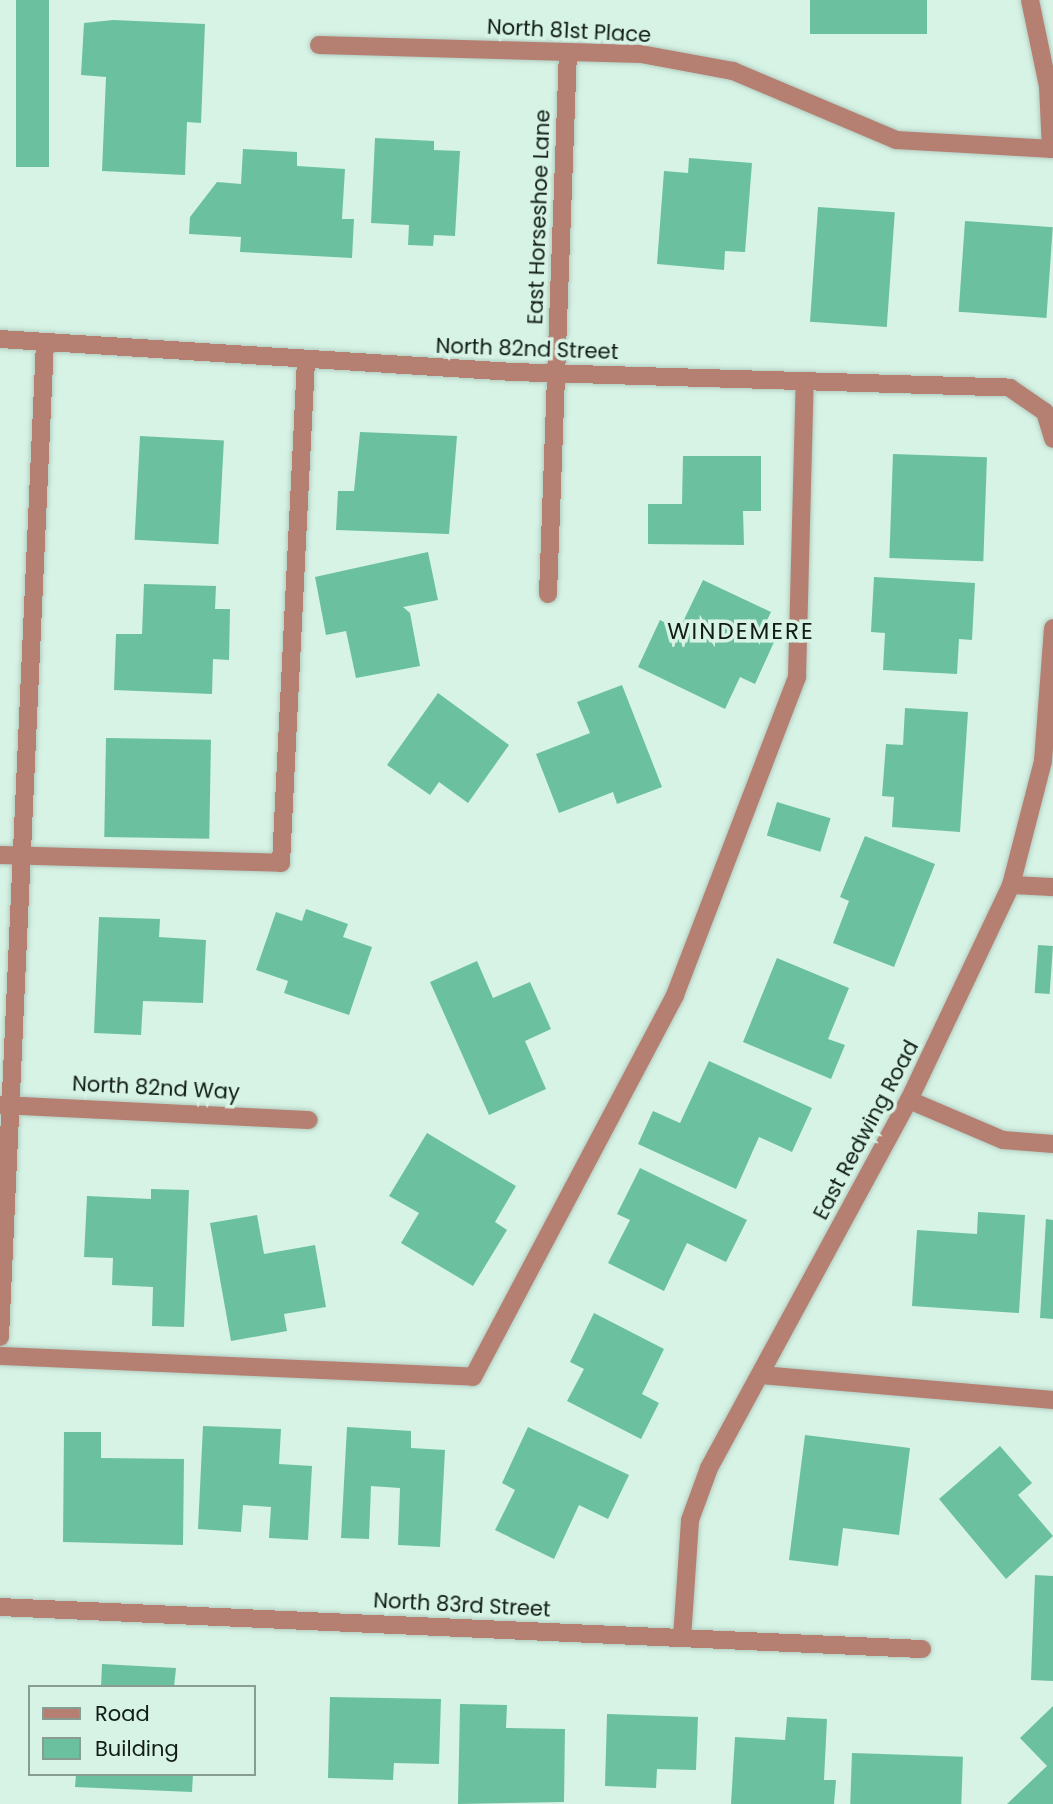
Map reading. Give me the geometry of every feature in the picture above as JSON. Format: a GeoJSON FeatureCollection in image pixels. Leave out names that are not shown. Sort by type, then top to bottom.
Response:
{"type":"FeatureCollection","features":[{"type":"Feature","properties":{"kind":"street"},"geometry":{"type":"LineString","coordinates":[[1030,0],[1048,86],[1052,149]]}},
{"type":"Feature","properties":{"kind":"street","name":"North 81st Place"},"geometry":{"type":"LineString","coordinates":[[319,45],[641,54],[733,71],[896,140],[1052,149]]}},
{"type":"Feature","properties":{"kind":"street","name":"East Horseshoe Lane"},"geometry":{"type":"LineString","coordinates":[[548,594],[568,52]]}},
{"type":"Feature","properties":{"kind":"street","name":"North 82nd Street"},"geometry":{"type":"LineString","coordinates":[[0,339],[306,361],[556,374],[1010,388],[1045,412],[1053,439]]}},
{"type":"Feature","properties":{"kind":"street"},"geometry":{"type":"LineString","coordinates":[[0,1337],[6,1105],[24,861],[45,343]]}},
{"type":"Feature","properties":{"kind":"street"},"geometry":{"type":"LineString","coordinates":[[0,855],[24,861],[281,863],[306,361]]}},
{"type":"Feature","properties":{"kind":"street"},"geometry":{"type":"LineString","coordinates":[[0,1356],[473,1377],[675,995],[797,677],[805,381]]}},
{"type":"Feature","properties":{"kind":"street","name":"East Redwing Road"},"geometry":{"type":"LineString","coordinates":[[682,1638],[690,1520],[709,1468],[909,1100],[1011,885],[1043,761],[1053,628]]}},
{"type":"Feature","properties":{"kind":"street"},"geometry":{"type":"LineString","coordinates":[[1011,885],[1053,887]]}},
{"type":"Feature","properties":{"kind":"street"},"geometry":{"type":"LineString","coordinates":[[909,1100],[1003,1140],[1053,1144]]}},
{"type":"Feature","properties":{"kind":"street","name":"North 82nd Way"},"geometry":{"type":"LineString","coordinates":[[6,1105],[309,1119]]}},
{"type":"Feature","properties":{"kind":"street"},"geometry":{"type":"LineString","coordinates":[[761,1375],[1053,1399]]}},
{"type":"Feature","properties":{"kind":"street","name":"North 83rd Street"},"geometry":{"type":"LineString","coordinates":[[0,1607],[922,1648]]}},
{"type":"Feature","properties":{"kind":"building"},"geometry":{"type":"Polygon","coordinates":[[[16,0],[49,0],[49,167],[16,167],[16,0]]]}},
{"type":"Feature","properties":{"kind":"building"},"geometry":{"type":"Polygon","coordinates":[[[810,0],[927,0],[927,34],[810,34],[810,0]]]}},
{"type":"Feature","properties":{"kind":"building"},"geometry":{"type":"Polygon","coordinates":[[[113,20],[205,24],[201,123],[187,122],[185,175],[102,171],[106,77],[81,75],[84,23],[113,20]]]}},
{"type":"Feature","properties":{"kind":"building"},"geometry":{"type":"Polygon","coordinates":[[[375,138],[434,141],[434,150],[460,151],[455,236],[434,235],[433,246],[408,245],[409,225],[371,223],[375,138]]]}},
{"type":"Feature","properties":{"kind":"building"},"geometry":{"type":"Polygon","coordinates":[[[243,149],[297,152],[297,166],[345,169],[342,219],[354,219],[352,258],[240,252],[241,237],[189,234],[190,217],[217,182],[241,184],[243,149]]]}},
{"type":"Feature","properties":{"kind":"building"},"geometry":{"type":"Polygon","coordinates":[[[689,158],[752,163],[745,252],[725,251],[724,270],[657,264],[664,171],[688,173],[689,158]]]}},
{"type":"Feature","properties":{"kind":"building"},"geometry":{"type":"Polygon","coordinates":[[[818,207],[895,212],[887,327],[810,322],[818,207]]]}},
{"type":"Feature","properties":{"kind":"building"},"geometry":{"type":"Polygon","coordinates":[[[965,221],[1053,227],[1046,318],[959,312],[965,221]]]}},
{"type":"Feature","properties":{"kind":"building"},"geometry":{"type":"Polygon","coordinates":[[[360,432],[457,436],[449,534],[336,530],[338,491],[354,491],[360,432]]]}},
{"type":"Feature","properties":{"kind":"building"},"geometry":{"type":"Polygon","coordinates":[[[140,436],[224,440],[218,544],[135,540],[140,436]]]}},
{"type":"Feature","properties":{"kind":"building"},"geometry":{"type":"Polygon","coordinates":[[[893,454],[987,457],[983,561],[889,558],[893,454]]]}},
{"type":"Feature","properties":{"kind":"building"},"geometry":{"type":"Polygon","coordinates":[[[683,456],[761,456],[761,511],[743,511],[744,545],[648,544],[648,504],[682,504],[683,456]]]}},
{"type":"Feature","properties":{"kind":"building"},"geometry":{"type":"Polygon","coordinates":[[[428,552],[438,600],[403,607],[410,613],[420,666],[356,678],[346,631],[326,635],[315,577],[428,552]]]}},
{"type":"Feature","properties":{"kind":"building"},"geometry":{"type":"Polygon","coordinates":[[[874,577],[975,583],[972,640],[959,639],[957,674],[883,670],[885,633],[871,632],[874,577]]]}},
{"type":"Feature","properties":{"kind":"building"},"geometry":{"type":"Polygon","coordinates":[[[703,580],[771,612],[760,635],[774,642],[755,684],[740,677],[725,709],[638,667],[660,620],[679,630],[703,580]]]}},
{"type":"Feature","properties":{"kind":"building"},"geometry":{"type":"Polygon","coordinates":[[[144,584],[216,586],[215,609],[230,609],[229,660],[213,659],[212,694],[114,690],[116,634],[142,634],[144,584]]]}},
{"type":"Feature","properties":{"kind":"building"},"geometry":{"type":"Polygon","coordinates":[[[622,685],[662,787],[617,804],[613,792],[559,813],[536,754],[590,733],[577,702],[622,685]]]}},
{"type":"Feature","properties":{"kind":"building"},"geometry":{"type":"Polygon","coordinates":[[[438,693],[509,745],[468,803],[439,782],[430,795],[387,765],[438,693]]]}},
{"type":"Feature","properties":{"kind":"building"},"geometry":{"type":"Polygon","coordinates":[[[905,708],[968,712],[960,832],[892,827],[894,797],[882,796],[886,744],[903,745],[905,708]]]}},
{"type":"Feature","properties":{"kind":"building"},"geometry":{"type":"Polygon","coordinates":[[[106,738],[211,740],[209,839],[104,837],[106,738]]]}},
{"type":"Feature","properties":{"kind":"building"},"geometry":{"type":"Polygon","coordinates":[[[777,802],[831,818],[820,852],[767,835],[777,802]]]}},
{"type":"Feature","properties":{"kind":"building"},"geometry":{"type":"Polygon","coordinates":[[[865,836],[935,864],[894,967],[833,943],[849,901],[840,897],[865,836]]]}},
{"type":"Feature","properties":{"kind":"building"},"geometry":{"type":"Polygon","coordinates":[[[306,909],[348,924],[343,937],[372,947],[349,1015],[284,993],[288,981],[256,970],[276,912],[302,921],[306,909]]]}},
{"type":"Feature","properties":{"kind":"building"},"geometry":{"type":"Polygon","coordinates":[[[99,917],[160,919],[159,937],[206,940],[203,1003],[143,1001],[141,1035],[94,1033],[99,917]]]}},
{"type":"Feature","properties":{"kind":"building"},"geometry":{"type":"Polygon","coordinates":[[[1038,945],[1053,946],[1050,994],[1035,993],[1038,945]]]}},
{"type":"Feature","properties":{"kind":"building"},"geometry":{"type":"Polygon","coordinates":[[[777,958],[849,988],[828,1039],[845,1045],[831,1079],[743,1042],[777,958]]]}},
{"type":"Feature","properties":{"kind":"building"},"geometry":{"type":"Polygon","coordinates":[[[477,961],[493,998],[530,982],[551,1029],[525,1041],[546,1089],[489,1115],[430,982],[477,961]]]}},
{"type":"Feature","properties":{"kind":"building"},"geometry":{"type":"Polygon","coordinates":[[[709,1061],[812,1108],[792,1152],[759,1137],[736,1189],[638,1144],[653,1111],[680,1123],[709,1061]]]}},
{"type":"Feature","properties":{"kind":"building"},"geometry":{"type":"Polygon","coordinates":[[[427,1133],[516,1186],[495,1222],[507,1230],[473,1286],[401,1243],[419,1213],[389,1196],[427,1133]]]}},
{"type":"Feature","properties":{"kind":"building"},"geometry":{"type":"Polygon","coordinates":[[[640,1168],[747,1220],[726,1262],[687,1243],[664,1291],[608,1263],[630,1220],[617,1214],[640,1168]]]}},
{"type":"Feature","properties":{"kind":"building"},"geometry":{"type":"Polygon","coordinates":[[[151,1189],[189,1190],[184,1327],[152,1326],[153,1287],[112,1285],[113,1258],[84,1257],[87,1196],[151,1199],[151,1189]]]}},
{"type":"Feature","properties":{"kind":"building"},"geometry":{"type":"Polygon","coordinates":[[[978,1212],[1025,1215],[1019,1313],[912,1306],[917,1230],[977,1234],[978,1212]]]}},
{"type":"Feature","properties":{"kind":"building"},"geometry":{"type":"Polygon","coordinates":[[[257,1215],[264,1254],[315,1245],[326,1307],[284,1314],[287,1331],[231,1341],[210,1223],[257,1215]]]}},
{"type":"Feature","properties":{"kind":"building"},"geometry":{"type":"Polygon","coordinates":[[[1046,1219],[1053,1220],[1053,1319],[1040,1318],[1046,1219]]]}},
{"type":"Feature","properties":{"kind":"building"},"geometry":{"type":"Polygon","coordinates":[[[594,1313],[664,1349],[642,1394],[659,1403],[641,1439],[567,1401],[584,1369],[570,1362],[594,1313]]]}},
{"type":"Feature","properties":{"kind":"building"},"geometry":{"type":"Polygon","coordinates":[[[203,1426],[281,1429],[279,1464],[312,1466],[308,1540],[269,1538],[271,1507],[243,1505],[241,1532],[198,1529],[203,1426]]]}},
{"type":"Feature","properties":{"kind":"building"},"geometry":{"type":"Polygon","coordinates":[[[347,1427],[411,1431],[411,1448],[445,1450],[440,1547],[398,1545],[400,1488],[371,1486],[369,1539],[341,1538],[347,1427]]]}},
{"type":"Feature","properties":{"kind":"building"},"geometry":{"type":"Polygon","coordinates":[[[528,1427],[629,1475],[608,1519],[579,1505],[554,1559],[495,1530],[515,1490],[502,1483],[528,1427]]]}},
{"type":"Feature","properties":{"kind":"building"},"geometry":{"type":"Polygon","coordinates":[[[64,1432],[101,1432],[101,1458],[184,1459],[183,1545],[63,1542],[64,1432]]]}},
{"type":"Feature","properties":{"kind":"building"},"geometry":{"type":"Polygon","coordinates":[[[805,1435],[910,1448],[899,1535],[843,1528],[838,1566],[789,1560],[805,1435]]]}},
{"type":"Feature","properties":{"kind":"building"},"geometry":{"type":"Polygon","coordinates":[[[1000,1446],[1032,1483],[1018,1495],[1053,1536],[1006,1579],[939,1499],[1000,1446]]]}},
{"type":"Feature","properties":{"kind":"building"},"geometry":{"type":"Polygon","coordinates":[[[1035,1575],[1053,1576],[1053,1681],[1031,1680],[1035,1575]]]}},
{"type":"Feature","properties":{"kind":"building"},"geometry":{"type":"Polygon","coordinates":[[[102,1664],[176,1668],[174,1685],[101,1685],[102,1664]]]}},
{"type":"Feature","properties":{"kind":"building"},"geometry":{"type":"Polygon","coordinates":[[[330,1697],[441,1699],[439,1764],[394,1763],[393,1780],[328,1778],[330,1697]]]}},
{"type":"Feature","properties":{"kind":"building"},"geometry":{"type":"Polygon","coordinates":[[[460,1704],[507,1705],[506,1728],[565,1729],[564,1802],[458,1804],[460,1704]]]}},
{"type":"Feature","properties":{"kind":"building"},"geometry":{"type":"Polygon","coordinates":[[[1053,1706],[1053,1804],[1007,1804],[1047,1766],[1020,1738],[1053,1706]]]}},
{"type":"Feature","properties":{"kind":"building"},"geometry":{"type":"Polygon","coordinates":[[[607,1714],[698,1717],[696,1770],[657,1769],[656,1788],[605,1786],[607,1714]]]}},
{"type":"Feature","properties":{"kind":"building"},"geometry":{"type":"Polygon","coordinates":[[[787,1717],[827,1719],[824,1780],[836,1780],[834,1804],[731,1804],[735,1737],[785,1740],[787,1717]]]}},
{"type":"Feature","properties":{"kind":"building"},"geometry":{"type":"Polygon","coordinates":[[[852,1753],[963,1757],[961,1804],[850,1804],[852,1753]]]}},
{"type":"Feature","properties":{"kind":"building"},"geometry":{"type":"Polygon","coordinates":[[[76,1776],[193,1776],[192,1792],[75,1787],[76,1776]]]}},
{"type":"Feature","properties":{"kind":"district","name":"WINDEMERE"},"geometry":{"type":"Point","coordinates":[741,631]}}]}
